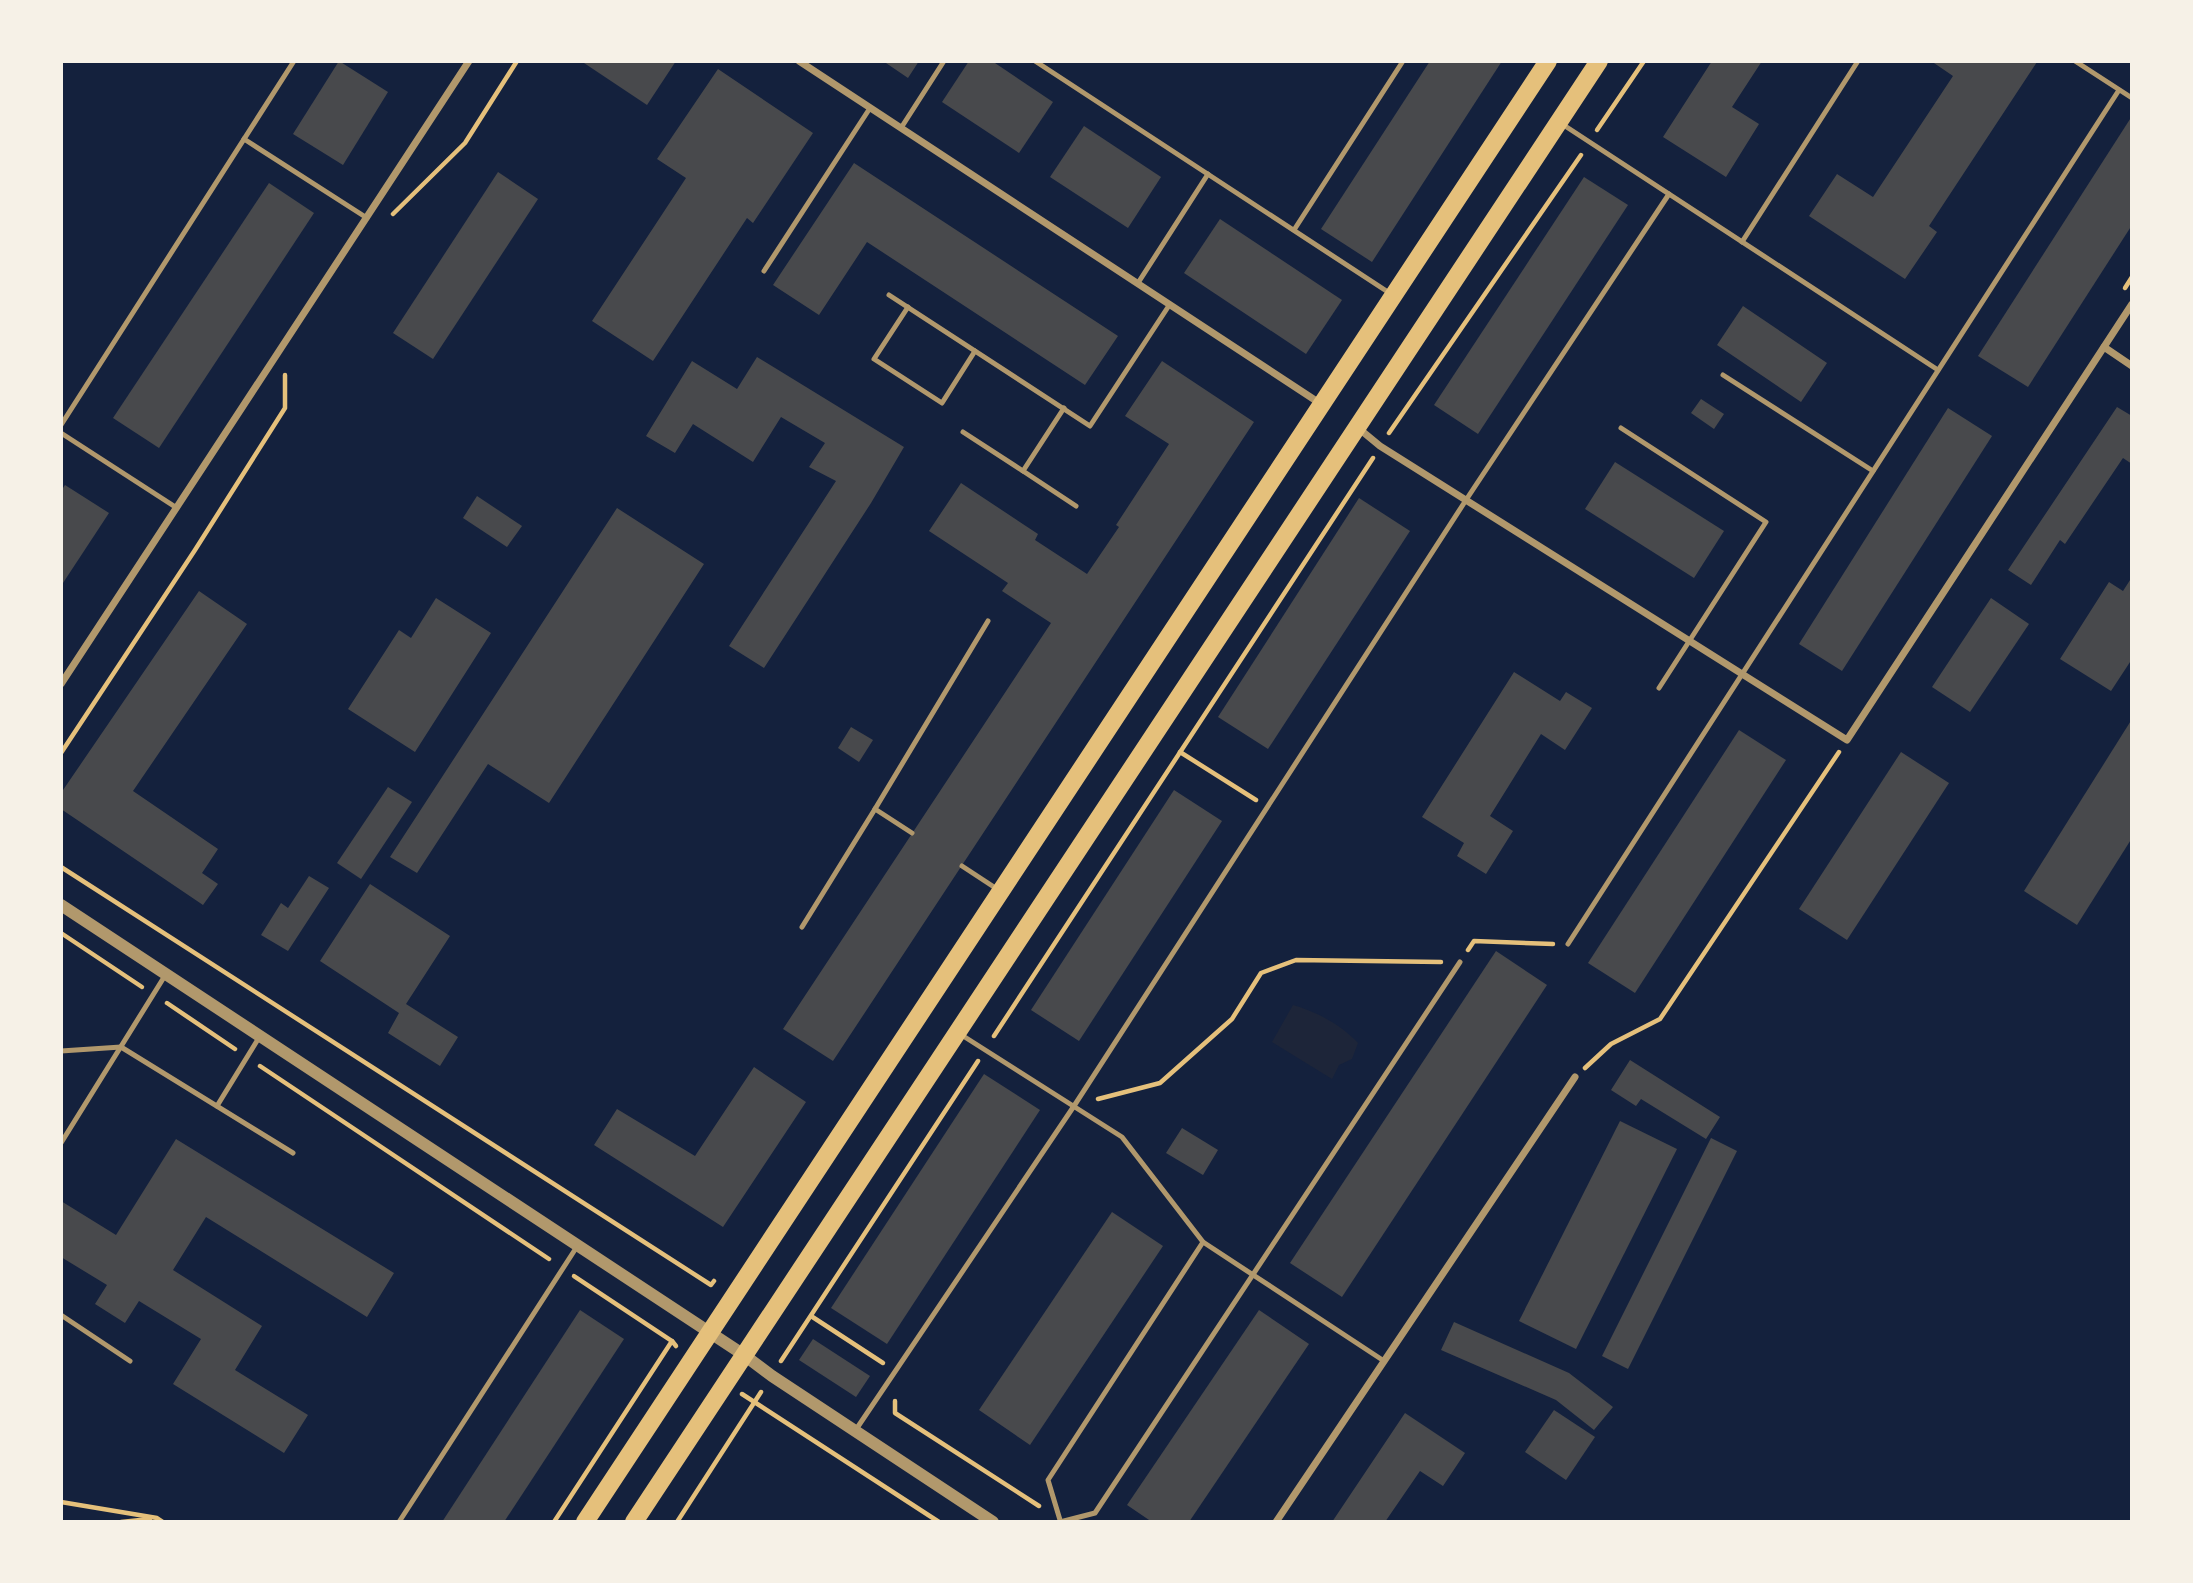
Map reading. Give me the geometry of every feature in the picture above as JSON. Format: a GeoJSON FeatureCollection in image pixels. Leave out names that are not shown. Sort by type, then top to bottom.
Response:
{"type":"FeatureCollection","features":[{"type":"Feature","properties":{"kind":"main road"},"geometry":{"type":"LineString","coordinates":[[586,1522],[1548,61]]}},
{"type":"Feature","properties":{"kind":"main road"},"geometry":{"type":"LineString","coordinates":[[634,1522],[1600,61]]}},
{"type":"Feature","properties":{"kind":"street"},"geometry":{"type":"LineString","coordinates":[[61,684],[469,61]]}},
{"type":"Feature","properties":{"kind":"street"},"geometry":{"type":"LineString","coordinates":[[799,61],[1322,404]]}},
{"type":"Feature","properties":{"kind":"street"},"geometry":{"type":"LineString","coordinates":[[1357,427],[1380,446],[1847,740],[2132,304]]}},
{"type":"Feature","properties":{"kind":"street"},"geometry":{"type":"LineString","coordinates":[[2104,347],[2132,366]]}},
{"type":"Feature","properties":{"kind":"street"},"geometry":{"type":"LineString","coordinates":[[61,905],[710,1332],[993,1522]]}},
{"type":"Feature","properties":{"kind":"street"},"geometry":{"type":"LineString","coordinates":[[1276,1522],[1575,1077]]}},
{"type":"Feature","properties":{"kind":"lane"},"geometry":{"type":"LineString","coordinates":[[61,425],[293,61]]}},
{"type":"Feature","properties":{"kind":"lane"},"geometry":{"type":"LineString","coordinates":[[901,128],[944,61]]}},
{"type":"Feature","properties":{"kind":"lane"},"geometry":{"type":"LineString","coordinates":[[1035,61],[1393,296]]}},
{"type":"Feature","properties":{"kind":"lane"},"geometry":{"type":"LineString","coordinates":[[1294,230],[1403,61]]}},
{"type":"Feature","properties":{"kind":"lane"},"geometry":{"type":"LineString","coordinates":[[1742,242],[1858,61]]}},
{"type":"Feature","properties":{"kind":"lane"},"geometry":{"type":"LineString","coordinates":[[2075,61],[2132,98]]}},
{"type":"Feature","properties":{"kind":"lane"},"geometry":{"type":"LineString","coordinates":[[1568,944],[2119,90]]}},
{"type":"Feature","properties":{"kind":"lane"},"geometry":{"type":"LineString","coordinates":[[764,271],[870,108]]}},
{"type":"Feature","properties":{"kind":"lane"},"geometry":{"type":"LineString","coordinates":[[1559,122],[1938,370]]}},
{"type":"Feature","properties":{"kind":"lane"},"geometry":{"type":"LineString","coordinates":[[244,139],[367,218]]}},
{"type":"Feature","properties":{"kind":"lane"},"geometry":{"type":"LineString","coordinates":[[1138,283],[1208,174]]}},
{"type":"Feature","properties":{"kind":"lane"},"geometry":{"type":"LineString","coordinates":[[855,1431],[1074,1106],[1466,500],[1669,194]]}},
{"type":"Feature","properties":{"kind":"lane"},"geometry":{"type":"LineString","coordinates":[[889,295],[1090,426],[1170,304]]}},
{"type":"Feature","properties":{"kind":"lane"},"geometry":{"type":"LineString","coordinates":[[908,307],[874,359],[942,403],[975,351]]}},
{"type":"Feature","properties":{"kind":"lane"},"geometry":{"type":"LineString","coordinates":[[1723,375],[1873,471]]}},
{"type":"Feature","properties":{"kind":"lane"},"geometry":{"type":"LineString","coordinates":[[1023,471],[1064,408]]}},
{"type":"Feature","properties":{"kind":"lane"},"geometry":{"type":"LineString","coordinates":[[1621,428],[1766,522],[1659,688]]}},
{"type":"Feature","properties":{"kind":"lane"},"geometry":{"type":"LineString","coordinates":[[963,432],[1076,506]]}},
{"type":"Feature","properties":{"kind":"lane"},"geometry":{"type":"LineString","coordinates":[[61,433],[177,508]]}},
{"type":"Feature","properties":{"kind":"lane"},"geometry":{"type":"LineString","coordinates":[[802,927],[988,621]]}},
{"type":"Feature","properties":{"kind":"lane"},"geometry":{"type":"LineString","coordinates":[[875,808],[912,833]]}},
{"type":"Feature","properties":{"kind":"lane"},"geometry":{"type":"LineString","coordinates":[[962,866],[1001,891]]}},
{"type":"Feature","properties":{"kind":"lane"},"geometry":{"type":"LineString","coordinates":[[1203,1242],[1048,1480],[1060,1521],[1095,1513],[1460,962]]}},
{"type":"Feature","properties":{"kind":"lane"},"geometry":{"type":"LineString","coordinates":[[61,1143],[166,974]]}},
{"type":"Feature","properties":{"kind":"lane"},"geometry":{"type":"LineString","coordinates":[[958,1032],[1122,1137],[1203,1242],[1384,1361]]}},
{"type":"Feature","properties":{"kind":"lane"},"geometry":{"type":"LineString","coordinates":[[217,1107],[260,1036]]}},
{"type":"Feature","properties":{"kind":"lane"},"geometry":{"type":"LineString","coordinates":[[61,1051],[121,1047],[293,1153]]}},
{"type":"Feature","properties":{"kind":"lane"},"geometry":{"type":"LineString","coordinates":[[399,1522],[578,1245]]}},
{"type":"Feature","properties":{"kind":"lane"},"geometry":{"type":"LineString","coordinates":[[61,1315],[130,1361]]}},
{"type":"Feature","properties":{"kind":"path"},"geometry":{"type":"LineString","coordinates":[[387,222],[394,212],[465,144],[517,61]]}},
{"type":"Feature","properties":{"kind":"path"},"geometry":{"type":"LineString","coordinates":[[772,1376],[1380,446],[1644,61]]}},
{"type":"Feature","properties":{"kind":"path"},"geometry":{"type":"LineString","coordinates":[[61,753],[285,408],[285,375],[292,364]]}},
{"type":"Feature","properties":{"kind":"path"},"geometry":{"type":"LineString","coordinates":[[1575,1077],[1611,1044],[1660,1019],[1847,740]]}},
{"type":"Feature","properties":{"kind":"path"},"geometry":{"type":"LineString","coordinates":[[1180,752],[1267,807]]}},
{"type":"Feature","properties":{"kind":"path"},"geometry":{"type":"LineString","coordinates":[[61,867],[711,1285]]}},
{"type":"Feature","properties":{"kind":"path"},"geometry":{"type":"LineString","coordinates":[[61,933],[671,1341],[690,1364]]}},
{"type":"Feature","properties":{"kind":"path"},"geometry":{"type":"LineString","coordinates":[[1074,1106],[1160,1083],[1232,1019],[1261,973],[1296,960],[1460,962],[1474,941],[1568,944]]}},
{"type":"Feature","properties":{"kind":"path"},"geometry":{"type":"LineString","coordinates":[[811,1316],[894,1371],[895,1413],[1060,1521]]}},
{"type":"Feature","properties":{"kind":"path"},"geometry":{"type":"LineString","coordinates":[[554,1522],[671,1341]]}},
{"type":"Feature","properties":{"kind":"path"},"geometry":{"type":"LineString","coordinates":[[726,1383],[939,1522]]}},
{"type":"Feature","properties":{"kind":"path"},"geometry":{"type":"LineString","coordinates":[[677,1522],[754,1402]]}},
{"type":"Feature","properties":{"kind":"path"},"geometry":{"type":"LineString","coordinates":[[61,1502],[158,1518],[163,1522]]}},
{"type":"Feature","properties":{"kind":"path"},"geometry":{"type":"LineString","coordinates":[[121,1522],[158,1518]]}},
{"type":"Feature","properties":{"kind":"shaded area"},"geometry":{"type":"Polygon","coordinates":[[[1293,1005],[1328,1020],[1358,1043],[1352,1059],[1339,1065],[1332,1079],[1272,1042],[1293,1005]]]}},
{"type":"Feature","properties":{"kind":"building"},"geometry":{"type":"Polygon","coordinates":[[[339,61],[388,92],[343,165],[293,134],[339,61]]]}},
{"type":"Feature","properties":{"kind":"building"},"geometry":{"type":"Polygon","coordinates":[[[581,61],[676,61],[647,105],[581,61]]]}},
{"type":"Feature","properties":{"kind":"building"},"geometry":{"type":"Polygon","coordinates":[[[883,61],[919,61],[908,78],[883,61]]]}},
{"type":"Feature","properties":{"kind":"building"},"geometry":{"type":"Polygon","coordinates":[[[969,61],[992,61],[1053,102],[1019,153],[942,102],[969,61]]]}},
{"type":"Feature","properties":{"kind":"building"},"geometry":{"type":"Polygon","coordinates":[[[1430,61],[1502,61],[1372,262],[1321,229],[1430,61]]]}},
{"type":"Feature","properties":{"kind":"building"},"geometry":{"type":"Polygon","coordinates":[[[1712,61],[1762,61],[1732,107],[1759,124],[1726,177],[1663,137],[1712,61]]]}},
{"type":"Feature","properties":{"kind":"building"},"geometry":{"type":"Polygon","coordinates":[[[1931,61],[2037,62],[1929,226],[1937,232],[1905,279],[1809,216],[1837,174],[1873,197],[1953,76],[1931,61]]]}},
{"type":"Feature","properties":{"kind":"building"},"geometry":{"type":"Polygon","coordinates":[[[718,69],[813,133],[753,223],[747,218],[653,361],[592,321],[686,178],[657,159],[718,69]]]}},
{"type":"Feature","properties":{"kind":"building"},"geometry":{"type":"Polygon","coordinates":[[[2132,116],[2132,225],[2028,387],[1978,356],[2132,116]]]}},
{"type":"Feature","properties":{"kind":"building"},"geometry":{"type":"Polygon","coordinates":[[[1084,126],[1161,177],[1128,228],[1050,177],[1084,126]]]}},
{"type":"Feature","properties":{"kind":"building"},"geometry":{"type":"Polygon","coordinates":[[[854,163],[1118,336],[1085,385],[867,242],[819,315],[773,285],[854,163]]]}},
{"type":"Feature","properties":{"kind":"building"},"geometry":{"type":"Polygon","coordinates":[[[498,172],[538,199],[433,359],[393,333],[498,172]]]}},
{"type":"Feature","properties":{"kind":"building"},"geometry":{"type":"Polygon","coordinates":[[[1584,177],[1628,205],[1478,434],[1434,405],[1584,177]]]}},
{"type":"Feature","properties":{"kind":"building"},"geometry":{"type":"Polygon","coordinates":[[[269,183],[314,213],[159,448],[113,418],[269,183]]]}},
{"type":"Feature","properties":{"kind":"building"},"geometry":{"type":"Polygon","coordinates":[[[1220,219],[1342,300],[1306,354],[1184,273],[1220,219]]]}},
{"type":"Feature","properties":{"kind":"building"},"geometry":{"type":"Polygon","coordinates":[[[1743,306],[1827,363],[1801,402],[1717,345],[1743,306]]]}},
{"type":"Feature","properties":{"kind":"building"},"geometry":{"type":"Polygon","coordinates":[[[757,357],[904,447],[764,668],[729,646],[836,481],[809,467],[825,443],[781,417],[753,462],[693,424],[675,453],[646,436],[692,361],[737,389],[757,357]]]}},
{"type":"Feature","properties":{"kind":"building"},"geometry":{"type":"Polygon","coordinates":[[[1162,361],[1254,422],[833,1061],[783,1029],[1051,623],[1002,591],[1008,583],[929,531],[961,483],[1038,534],[1035,540],[1087,574],[1169,444],[1125,416],[1162,361]]]}},
{"type":"Feature","properties":{"kind":"building"},"geometry":{"type":"Polygon","coordinates":[[[1701,399],[1724,414],[1714,429],[1691,413],[1701,399]]]}},
{"type":"Feature","properties":{"kind":"building"},"geometry":{"type":"Polygon","coordinates":[[[2117,407],[2132,416],[2132,464],[2123,458],[2065,544],[2060,540],[2031,585],[2008,570],[2117,407]]]}},
{"type":"Feature","properties":{"kind":"building"},"geometry":{"type":"Polygon","coordinates":[[[1948,408],[1992,436],[1842,671],[1799,644],[1948,408]]]}},
{"type":"Feature","properties":{"kind":"building"},"geometry":{"type":"Polygon","coordinates":[[[1615,462],[1724,531],[1694,578],[1585,509],[1615,462]]]}},
{"type":"Feature","properties":{"kind":"building"},"geometry":{"type":"Polygon","coordinates":[[[65,485],[109,513],[61,586],[61,491],[65,485]]]}},
{"type":"Feature","properties":{"kind":"building"},"geometry":{"type":"Polygon","coordinates":[[[477,496],[522,526],[507,547],[463,518],[477,496]]]}},
{"type":"Feature","properties":{"kind":"building"},"geometry":{"type":"Polygon","coordinates":[[[1359,498],[1410,531],[1268,749],[1218,717],[1359,498]]]}},
{"type":"Feature","properties":{"kind":"building"},"geometry":{"type":"Polygon","coordinates":[[[617,508],[704,564],[549,803],[488,764],[417,873],[390,857],[617,508]]]}},
{"type":"Feature","properties":{"kind":"building"},"geometry":{"type":"Polygon","coordinates":[[[2132,577],[2132,659],[2111,691],[2060,659],[2109,582],[2123,591],[2132,577]]]}},
{"type":"Feature","properties":{"kind":"building"},"geometry":{"type":"Polygon","coordinates":[[[199,591],[247,624],[133,791],[218,849],[202,873],[218,884],[203,905],[61,809],[61,793],[199,591]]]}},
{"type":"Feature","properties":{"kind":"building"},"geometry":{"type":"Polygon","coordinates":[[[436,598],[491,633],[415,752],[348,709],[399,630],[411,638],[436,598]]]}},
{"type":"Feature","properties":{"kind":"building"},"geometry":{"type":"Polygon","coordinates":[[[1991,598],[2029,624],[1970,712],[1932,687],[1991,598]]]}},
{"type":"Feature","properties":{"kind":"building"},"geometry":{"type":"Polygon","coordinates":[[[1514,672],[1560,701],[1566,692],[1592,708],[1565,750],[1541,734],[1490,816],[1513,831],[1486,874],[1457,856],[1464,843],[1422,817],[1514,672]]]}},
{"type":"Feature","properties":{"kind":"building"},"geometry":{"type":"Polygon","coordinates":[[[2132,719],[2132,838],[2077,925],[2024,891],[2132,719]]]}},
{"type":"Feature","properties":{"kind":"building"},"geometry":{"type":"Polygon","coordinates":[[[851,727],[873,740],[859,762],[838,748],[851,727]]]}},
{"type":"Feature","properties":{"kind":"building"},"geometry":{"type":"Polygon","coordinates":[[[1739,730],[1786,760],[1635,993],[1588,963],[1739,730]]]}},
{"type":"Feature","properties":{"kind":"building"},"geometry":{"type":"Polygon","coordinates":[[[1901,752],[1949,783],[1847,940],[1799,909],[1901,752]]]}},
{"type":"Feature","properties":{"kind":"building"},"geometry":{"type":"Polygon","coordinates":[[[388,787],[412,802],[361,879],[337,863],[388,787]]]}},
{"type":"Feature","properties":{"kind":"building"},"geometry":{"type":"Polygon","coordinates":[[[1174,790],[1222,821],[1079,1041],[1031,1010],[1174,790]]]}},
{"type":"Feature","properties":{"kind":"building"},"geometry":{"type":"Polygon","coordinates":[[[309,876],[329,888],[288,951],[261,935],[281,903],[288,908],[309,876]]]}},
{"type":"Feature","properties":{"kind":"building"},"geometry":{"type":"Polygon","coordinates":[[[370,884],[450,936],[406,1004],[458,1037],[440,1066],[388,1033],[399,1013],[320,961],[370,884]]]}},
{"type":"Feature","properties":{"kind":"building"},"geometry":{"type":"Polygon","coordinates":[[[1496,951],[1547,985],[1342,1297],[1290,1263],[1496,951]]]}},
{"type":"Feature","properties":{"kind":"building"},"geometry":{"type":"Polygon","coordinates":[[[1630,1060],[1720,1117],[1706,1139],[1641,1099],[1636,1106],[1611,1090],[1630,1060]]]}},
{"type":"Feature","properties":{"kind":"building"},"geometry":{"type":"Polygon","coordinates":[[[754,1067],[806,1102],[723,1227],[594,1145],[617,1109],[695,1156],[754,1067]]]}},
{"type":"Feature","properties":{"kind":"building"},"geometry":{"type":"Polygon","coordinates":[[[984,1074],[1040,1110],[887,1344],[831,1308],[984,1074]]]}},
{"type":"Feature","properties":{"kind":"building"},"geometry":{"type":"Polygon","coordinates":[[[1620,1121],[1677,1149],[1576,1349],[1519,1321],[1620,1121]]]}},
{"type":"Feature","properties":{"kind":"building"},"geometry":{"type":"Polygon","coordinates":[[[1182,1128],[1218,1150],[1203,1175],[1166,1153],[1182,1128]]]}},
{"type":"Feature","properties":{"kind":"building"},"geometry":{"type":"Polygon","coordinates":[[[1711,1138],[1737,1151],[1628,1369],[1602,1356],[1711,1138]]]}},
{"type":"Feature","properties":{"kind":"building"},"geometry":{"type":"Polygon","coordinates":[[[176,1139],[394,1273],[367,1317],[206,1217],[173,1270],[262,1326],[235,1370],[308,1415],[284,1453],[173,1384],[201,1339],[139,1301],[125,1323],[95,1304],[107,1285],[61,1257],[61,1201],[116,1235],[176,1139]]]}},
{"type":"Feature","properties":{"kind":"building"},"geometry":{"type":"Polygon","coordinates":[[[1112,1212],[1163,1246],[1030,1445],[979,1410],[1112,1212]]]}},
{"type":"Feature","properties":{"kind":"building"},"geometry":{"type":"Polygon","coordinates":[[[580,1310],[624,1339],[504,1522],[442,1522],[580,1310]]]}},
{"type":"Feature","properties":{"kind":"building"},"geometry":{"type":"Polygon","coordinates":[[[1259,1310],[1309,1344],[1189,1522],[1152,1522],[1127,1505],[1259,1310]]]}},
{"type":"Feature","properties":{"kind":"building"},"geometry":{"type":"Polygon","coordinates":[[[1454,1322],[1569,1373],[1613,1407],[1594,1430],[1556,1400],[1441,1350],[1454,1322]]]}},
{"type":"Feature","properties":{"kind":"building"},"geometry":{"type":"Polygon","coordinates":[[[813,1339],[870,1376],[856,1397],[799,1360],[813,1339]]]}},
{"type":"Feature","properties":{"kind":"building"},"geometry":{"type":"Polygon","coordinates":[[[1554,1410],[1595,1437],[1566,1480],[1525,1452],[1554,1410]]]}},
{"type":"Feature","properties":{"kind":"building"},"geometry":{"type":"Polygon","coordinates":[[[1405,1413],[1465,1453],[1443,1486],[1420,1471],[1385,1522],[1332,1522],[1405,1413]]]}}]}
